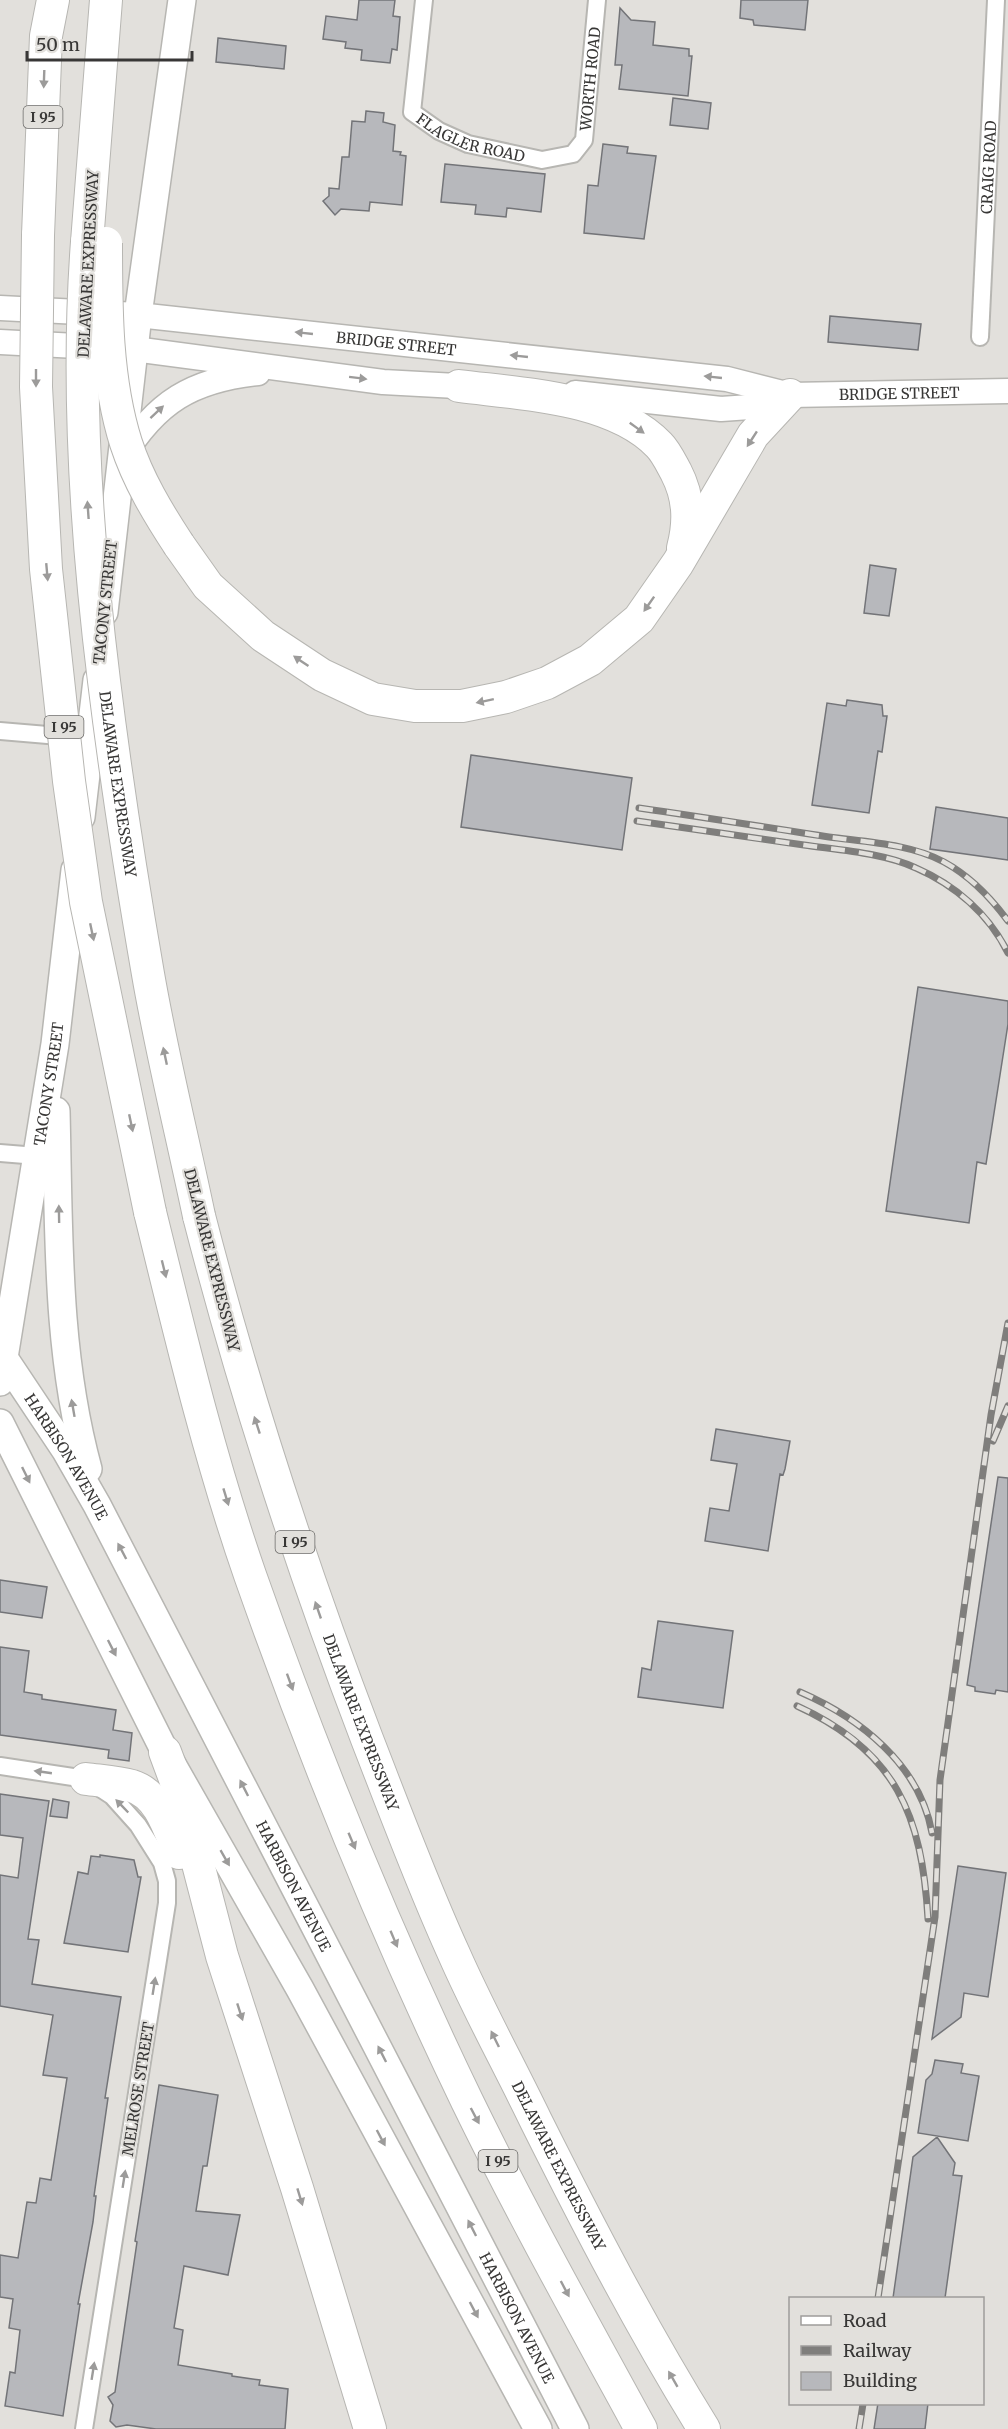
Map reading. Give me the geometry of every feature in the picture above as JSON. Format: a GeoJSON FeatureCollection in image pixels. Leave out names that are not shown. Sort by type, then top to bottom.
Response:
{"type":"FeatureCollection","features":[{"type":"Feature","properties":{"kind":"highway","name":"I 95"},"geometry":{"type":"LineString","coordinates":[[53,0],[46,36],[38,235],[36,387],[46,569],[69,781],[86,902],[150,1212],[180,1338],[213,1456],[250,1574],[333,1797],[416,1991],[468,2103],[641,2429]]}},
{"type":"Feature","properties":{"kind":"highway"},"geometry":{"type":"LineString","coordinates":[[105,6],[96,238],[118,410],[126,442],[139,476],[178,545],[208,586],[263,636],[322,675],[374,699],[415,706],[462,706],[506,697],[547,683],[590,660],[639,619],[678,563],[753,435],[790,395]]}},
{"type":"Feature","properties":{"kind":"highway","name":"DELAWARE EXPRESSWAY"},"geometry":{"type":"LineString","coordinates":[[96,238],[83,319],[86,486],[94,596],[116,777],[148,976],[199,1216],[226,1319],[286,1516],[320,1616],[413,1861],[455,1957],[599,2247],[675,2383],[704,2429]]}},
{"type":"Feature","properties":{"kind":"highway"},"geometry":{"type":"LineString","coordinates":[[459,386],[541,397],[592,408],[631,422],[659,445],[680,479],[687,500],[686,535],[678,563]]}},
{"type":"Feature","properties":{"kind":"highway"},"geometry":{"type":"LineString","coordinates":[[165,1752],[178,1787],[222,1956],[297,2188],[367,2420]]}},
{"type":"Feature","properties":{"kind":"highway"},"geometry":{"type":"LineString","coordinates":[[86,1779],[133,1786],[145,1793],[160,1809],[222,1956]]}},
{"type":"Feature","properties":{"kind":"main road","name":"TACONY STREET"},"geometry":{"type":"LineString","coordinates":[[1,1364],[55,1044],[138,315],[182,0]]}},
{"type":"Feature","properties":{"kind":"main road","name":"BRIDGE STREET"},"geometry":{"type":"LineString","coordinates":[[0,308],[138,315],[727,379],[790,395],[1008,391]]}},
{"type":"Feature","properties":{"kind":"main road","name":"BRIDGE STREET"},"geometry":{"type":"LineString","coordinates":[[0,342],[134,349],[383,382],[546,390],[722,409],[750,407],[790,395]]}},
{"type":"Feature","properties":{"kind":"main road"},"geometry":{"type":"LineString","coordinates":[[122,458],[143,425],[156,412],[180,396],[234,376],[300,371]]}},
{"type":"Feature","properties":{"kind":"main road"},"geometry":{"type":"LineString","coordinates":[[55,1044],[61,1304],[65,1355],[77,1431],[97,1505]]}},
{"type":"Feature","properties":{"kind":"main road","name":"HARBISON AVENUE"},"geometry":{"type":"LineString","coordinates":[[1,1364],[66,1450],[97,1505],[575,2429]]}},
{"type":"Feature","properties":{"kind":"main road"},"geometry":{"type":"LineString","coordinates":[[0,1423],[165,1752],[300,1989],[538,2429]]}},
{"type":"Feature","properties":{"kind":"street","name":"FLAGLER ROAD"},"geometry":{"type":"LineString","coordinates":[[424,0],[412,112],[438,131],[468,144],[542,160],[573,154]]}},
{"type":"Feature","properties":{"kind":"street","name":"WORTH ROAD"},"geometry":{"type":"LineString","coordinates":[[573,154],[584,140],[597,0]]}},
{"type":"Feature","properties":{"kind":"street","name":"CRAIG ROAD"},"geometry":{"type":"LineString","coordinates":[[980,337],[996,0]]}},
{"type":"Feature","properties":{"kind":"street"},"geometry":{"type":"LineString","coordinates":[[0,731],[90,739]]}},
{"type":"Feature","properties":{"kind":"street"},"geometry":{"type":"LineString","coordinates":[[0,1153],[37,1156]]}},
{"type":"Feature","properties":{"kind":"street"},"geometry":{"type":"LineString","coordinates":[[0,1766],[86,1779]]}},
{"type":"Feature","properties":{"kind":"street","name":"MELROSE STREET"},"geometry":{"type":"LineString","coordinates":[[84,2429],[167,1903],[167,1881],[162,1863],[138,1825],[112,1796],[86,1779]]}},
{"type":"Feature","properties":{"kind":"building"},"geometry":{"type":"Polygon","coordinates":[[[359,0],[395,0],[393,16],[400,17],[397,50],[392,49],[390,63],[361,60],[362,50],[345,48],[346,42],[323,39],[326,16],[357,20],[359,0]]]}},
{"type":"Feature","properties":{"kind":"building"},"geometry":{"type":"Polygon","coordinates":[[[741,0],[808,0],[805,30],[754,25],[753,20],[740,18],[741,0]]]}},
{"type":"Feature","properties":{"kind":"building"},"geometry":{"type":"Polygon","coordinates":[[[620,8],[631,20],[655,22],[653,45],[689,49],[689,56],[692,56],[688,96],[619,89],[622,65],[615,65],[620,8]]]}},
{"type":"Feature","properties":{"kind":"building"},"geometry":{"type":"Polygon","coordinates":[[[218,38],[286,46],[284,69],[216,62],[218,38]]]}},
{"type":"Feature","properties":{"kind":"building"},"geometry":{"type":"Polygon","coordinates":[[[673,98],[711,103],[708,129],[670,125],[673,98]]]}},
{"type":"Feature","properties":{"kind":"building"},"geometry":{"type":"Polygon","coordinates":[[[366,111],[384,113],[383,122],[395,125],[393,151],[401,152],[400,155],[406,156],[402,205],[370,202],[369,211],[341,209],[335,215],[323,201],[329,196],[329,188],[339,189],[342,157],[349,157],[352,121],[365,122],[366,111]]]}},
{"type":"Feature","properties":{"kind":"building"},"geometry":{"type":"Polygon","coordinates":[[[603,144],[628,147],[627,153],[656,156],[644,239],[584,233],[588,185],[598,186],[603,144]]]}},
{"type":"Feature","properties":{"kind":"building"},"geometry":{"type":"Polygon","coordinates":[[[445,164],[545,174],[541,212],[507,208],[506,217],[475,214],[476,205],[441,202],[445,164]]]}},
{"type":"Feature","properties":{"kind":"building"},"geometry":{"type":"Polygon","coordinates":[[[830,316],[921,324],[918,350],[828,342],[830,316]]]}},
{"type":"Feature","properties":{"kind":"building"},"geometry":{"type":"Polygon","coordinates":[[[870,565],[896,569],[889,616],[864,613],[870,565]]]}},
{"type":"Feature","properties":{"kind":"building"},"geometry":{"type":"Polygon","coordinates":[[[847,700],[882,705],[883,716],[887,716],[882,752],[878,751],[869,813],[812,805],[827,703],[846,706],[847,700]]]}},
{"type":"Feature","properties":{"kind":"building"},"geometry":{"type":"Polygon","coordinates":[[[471,755],[632,778],[622,850],[461,827],[471,755]]]}},
{"type":"Feature","properties":{"kind":"building"},"geometry":{"type":"Polygon","coordinates":[[[936,807],[1008,818],[1008,860],[930,849],[936,807]]]}},
{"type":"Feature","properties":{"kind":"building"},"geometry":{"type":"Polygon","coordinates":[[[918,987],[1008,1001],[1008,1024],[986,1164],[977,1162],[969,1223],[886,1211],[918,987]]]}},
{"type":"Feature","properties":{"kind":"building"},"geometry":{"type":"Polygon","coordinates":[[[716,1429],[790,1441],[785,1469],[783,1475],[780,1474],[768,1551],[705,1541],[710,1508],[729,1511],[737,1464],[711,1460],[716,1429]]]}},
{"type":"Feature","properties":{"kind":"building"},"geometry":{"type":"Polygon","coordinates":[[[998,1477],[1008,1478],[1008,1692],[996,1690],[995,1694],[975,1691],[975,1687],[967,1685],[998,1477]]]}},
{"type":"Feature","properties":{"kind":"building"},"geometry":{"type":"Polygon","coordinates":[[[0,1580],[47,1587],[42,1618],[0,1612],[0,1580]]]}},
{"type":"Feature","properties":{"kind":"building"},"geometry":{"type":"Polygon","coordinates":[[[658,1621],[733,1631],[723,1708],[638,1697],[642,1668],[651,1670],[658,1621]]]}},
{"type":"Feature","properties":{"kind":"building"},"geometry":{"type":"Polygon","coordinates":[[[0,1647],[29,1651],[24,1692],[42,1695],[42,1699],[116,1710],[113,1730],[132,1733],[129,1761],[108,1758],[109,1750],[0,1735],[0,1647]]]}},
{"type":"Feature","properties":{"kind":"building"},"geometry":{"type":"Polygon","coordinates":[[[0,1794],[49,1801],[28,1939],[39,1940],[32,1984],[121,1997],[105,2098],[108,2098],[94,2196],[96,2196],[93,2222],[78,2304],[80,2304],[63,2416],[5,2406],[10,2372],[15,2373],[20,2330],[9,2328],[13,2299],[0,2297],[0,2255],[18,2258],[27,2202],[36,2203],[40,2178],[51,2180],[67,2078],[43,2075],[53,2015],[0,2006],[0,1875],[18,1878],[23,1838],[0,1835],[0,1794]]]}},
{"type":"Feature","properties":{"kind":"building"},"geometry":{"type":"Polygon","coordinates":[[[53,1799],[69,1802],[67,1818],[50,1816],[53,1799]]]}},
{"type":"Feature","properties":{"kind":"building"},"geometry":{"type":"Polygon","coordinates":[[[100,1855],[134,1860],[138,1877],[141,1877],[128,1952],[64,1943],[78,1872],[88,1874],[91,1856],[100,1857],[100,1855]]]}},
{"type":"Feature","properties":{"kind":"building"},"geometry":{"type":"Polygon","coordinates":[[[958,1866],[1006,1873],[988,1997],[964,1993],[961,2017],[932,2039],[958,1866]]]}},
{"type":"Feature","properties":{"kind":"building"},"geometry":{"type":"Polygon","coordinates":[[[935,2060],[963,2064],[961,2073],[979,2076],[968,2141],[918,2133],[926,2080],[932,2074],[935,2060]]]}},
{"type":"Feature","properties":{"kind":"building"},"geometry":{"type":"Polygon","coordinates":[[[159,2085],[218,2095],[207,2166],[203,2166],[196,2211],[240,2215],[228,2275],[184,2266],[174,2328],[183,2330],[178,2365],[260,2380],[259,2385],[288,2389],[285,2429],[156,2429],[127,2425],[116,2427],[110,2421],[113,2405],[108,2397],[115,2392],[159,2085]]]}},
{"type":"Feature","properties":{"kind":"building"},"geometry":{"type":"Polygon","coordinates":[[[937,2137],[955,2163],[953,2175],[962,2176],[945,2297],[893,2297],[913,2157],[937,2137]]]}},
{"type":"Feature","properties":{"kind":"building"},"geometry":{"type":"Polygon","coordinates":[[[878,2405],[928,2405],[925,2429],[874,2429],[878,2405]]]}},
{"type":"Feature","properties":{"kind":"railway"},"geometry":{"type":"LineString","coordinates":[[639,808],[903,847],[917,851],[944,862],[963,874],[987,896],[1008,921]]}},
{"type":"Feature","properties":{"kind":"railway"},"geometry":{"type":"LineString","coordinates":[[637,821],[861,853],[903,863],[944,883],[969,902],[991,926],[1008,953]]}},
{"type":"Feature","properties":{"kind":"railway"},"geometry":{"type":"LineString","coordinates":[[878,2297],[935,1917],[940,1780],[991,1415],[1008,1323]]}},
{"type":"Feature","properties":{"kind":"railway"},"geometry":{"type":"LineString","coordinates":[[993,1441],[1008,1406]]}},
{"type":"Feature","properties":{"kind":"railway"},"geometry":{"type":"LineString","coordinates":[[800,1692],[844,1715],[865,1730],[901,1765],[915,1786],[925,1808],[932,1833]]}},
{"type":"Feature","properties":{"kind":"railway"},"geometry":{"type":"LineString","coordinates":[[797,1706],[831,1724],[858,1744],[880,1766],[897,1790],[910,1818],[919,1848],[928,1919]]}},
{"type":"Feature","properties":{"kind":"railway"},"geometry":{"type":"LineString","coordinates":[[859,2429],[863,2405]]}}]}
